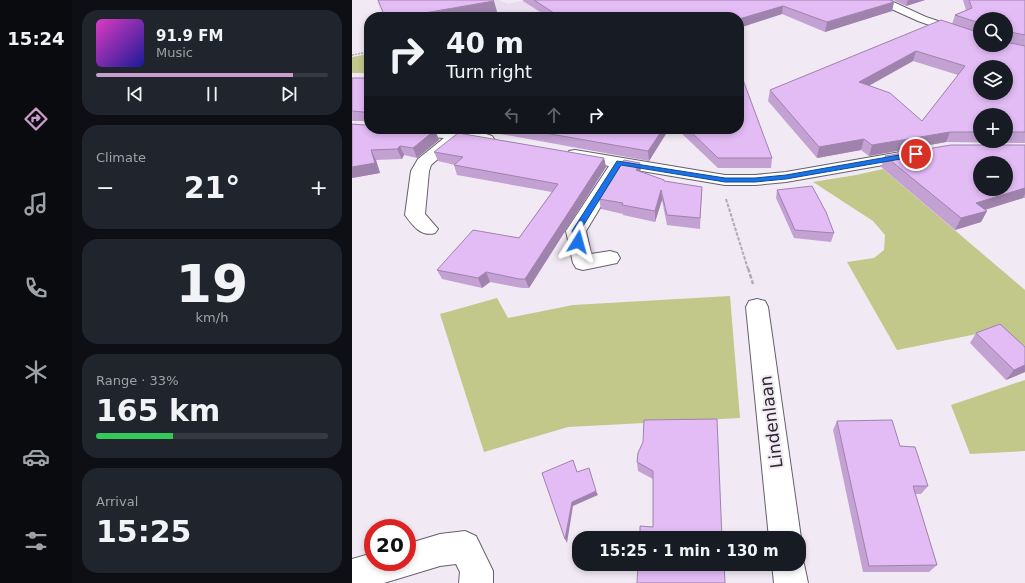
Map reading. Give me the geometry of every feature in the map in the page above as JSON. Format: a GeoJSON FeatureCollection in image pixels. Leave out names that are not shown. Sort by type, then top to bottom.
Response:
{"type":"FeatureCollection","features":[{"type":"Feature","properties":{"kind":"street"},"geometry":{"type":"LineString","coordinates":[[880,0],[922,19],[973,37]]}},
{"type":"Feature","properties":{"kind":"street"},"geometry":{"type":"LineString","coordinates":[[446,134],[502,142]]}},
{"type":"Feature","properties":{"kind":"street"},"geometry":{"type":"LineString","coordinates":[[428,229],[415,215],[420,171],[424,163],[457,135]]}},
{"type":"Feature","properties":{"kind":"street"},"geometry":{"type":"LineString","coordinates":[[557,152],[725,180],[755,180],[786,177],[931,152]]}},
{"type":"Feature","properties":{"kind":"street"},"geometry":{"type":"LineString","coordinates":[[610,258],[583,263],[576,231],[619,163]]}},
{"type":"Feature","properties":{"kind":"street","name":"Lindenlaan"},"geometry":{"type":"LineString","coordinates":[[757,306],[784,531]]}},
{"type":"Feature","properties":{"kind":"street"},"geometry":{"type":"LineString","coordinates":[[416,557],[440,550],[465,547],[477,571],[476,583]]}},
{"type":"Feature","properties":{"kind":"street"},"geometry":{"type":"LineString","coordinates":[[352,576],[369,571]]}},
{"type":"Feature","properties":{"kind":"street"},"geometry":{"type":"LineString","coordinates":[[789,571],[791,583]]}},
{"type":"Feature","properties":{"kind":"path"},"geometry":{"type":"LineString","coordinates":[[352,55],[364,53]]}},
{"type":"Feature","properties":{"kind":"path"},"geometry":{"type":"LineString","coordinates":[[725,180],[722,189],[756,293],[757,306]]}},
{"type":"Feature","properties":{"kind":"shaded area"},"geometry":{"type":"Polygon","coordinates":[[[377,0],[499,0],[508,4],[525,0],[580,5],[551,12],[380,12],[377,0]]]}},
{"type":"Feature","properties":{"kind":"green space"},"geometry":{"type":"Polygon","coordinates":[[[364,55],[364,73],[352,73],[352,57],[364,55]]]}},
{"type":"Feature","properties":{"kind":"green space"},"geometry":{"type":"Polygon","coordinates":[[[883,169],[1025,290],[1025,353],[1002,329],[897,350],[847,262],[874,258],[884,250],[885,235],[873,221],[813,182],[883,169]]]}},
{"type":"Feature","properties":{"kind":"green space"},"geometry":{"type":"Polygon","coordinates":[[[730,296],[740,418],[568,427],[484,452],[440,314],[497,298],[508,318],[573,305],[730,296]]]}},
{"type":"Feature","properties":{"kind":"green space"},"geometry":{"type":"Polygon","coordinates":[[[1025,380],[1025,451],[970,454],[951,405],[1025,380]]]}},
{"type":"Feature","properties":{"kind":"building"},"geometry":{"type":"Polygon","coordinates":[[[378,0],[494,1],[430,12],[383,12],[378,0]]]}},
{"type":"Feature","properties":{"kind":"building"},"geometry":{"type":"Polygon","coordinates":[[[534,0],[890,0],[894,2],[827,22],[783,6],[744,18],[744,12],[552,12],[534,0]]]}},
{"type":"Feature","properties":{"kind":"building"},"geometry":{"type":"Polygon","coordinates":[[[969,0],[1025,0],[1025,35],[1013,33],[1013,12],[973,12],[973,21],[955,15],[972,8],[969,0]]]}},
{"type":"Feature","properties":{"kind":"building"},"geometry":{"type":"Polygon","coordinates":[[[941,20],[973,31],[973,52],[1013,52],[1013,43],[1025,46],[1025,132],[1013,132],[1013,108],[973,108],[973,132],[950,132],[872,145],[864,139],[819,147],[770,90],[941,20]],[[916,51],[859,82],[890,93],[922,121],[965,66],[916,51]]]}},
{"type":"Feature","properties":{"kind":"building"},"geometry":{"type":"Polygon","coordinates":[[[352,78],[364,78],[364,112],[352,111],[352,78]]]}},
{"type":"Feature","properties":{"kind":"building"},"geometry":{"type":"Polygon","coordinates":[[[744,82],[772,158],[718,158],[693,134],[744,134],[744,82]]]}},
{"type":"Feature","properties":{"kind":"building"},"geometry":{"type":"Polygon","coordinates":[[[352,124],[364,125],[364,134],[430,134],[413,148],[400,146],[397,149],[371,150],[375,163],[352,167],[352,124]]]}},
{"type":"Feature","properties":{"kind":"building"},"geometry":{"type":"Polygon","coordinates":[[[457,134],[464,134],[604,158],[525,279],[486,272],[478,278],[437,270],[473,230],[519,238],[558,184],[454,165],[463,157],[434,152],[457,134]]]}},
{"type":"Feature","properties":{"kind":"building"},"geometry":{"type":"Polygon","coordinates":[[[551,134],[660,134],[648,151],[551,134]]]}},
{"type":"Feature","properties":{"kind":"building"},"geometry":{"type":"Polygon","coordinates":[[[951,145],[973,145],[973,148],[1013,148],[1013,145],[1025,145],[1025,188],[1013,192],[1013,156],[973,156],[973,196],[999,196],[976,203],[987,211],[961,218],[885,156],[951,145]]]}},
{"type":"Feature","properties":{"kind":"building"},"geometry":{"type":"Polygon","coordinates":[[[624,160],[640,163],[636,170],[664,181],[702,187],[700,218],[667,215],[661,190],[655,211],[599,199],[624,160]]]}},
{"type":"Feature","properties":{"kind":"building"},"geometry":{"type":"Polygon","coordinates":[[[812,186],[826,212],[834,233],[795,230],[777,190],[812,186]]]}},
{"type":"Feature","properties":{"kind":"building"},"geometry":{"type":"Polygon","coordinates":[[[1000,324],[1025,347],[1025,365],[1014,370],[976,333],[1000,324]]]}},
{"type":"Feature","properties":{"kind":"building"},"geometry":{"type":"Polygon","coordinates":[[[717,419],[722,531],[640,531],[640,526],[653,527],[653,471],[637,462],[638,453],[643,442],[644,420],[717,419]]]}},
{"type":"Feature","properties":{"kind":"building"},"geometry":{"type":"Polygon","coordinates":[[[892,420],[900,446],[915,447],[928,486],[913,486],[937,565],[869,566],[837,421],[892,420]]]}},
{"type":"Feature","properties":{"kind":"building"},"geometry":{"type":"Polygon","coordinates":[[[573,460],[577,472],[589,468],[596,491],[572,502],[565,539],[542,473],[573,460]]]}},
{"type":"Feature","properties":{"kind":"building"},"geometry":{"type":"Polygon","coordinates":[[[638,571],[724,571],[725,583],[637,583],[638,571]]]}},
{"type":"Feature","properties":{"kind":"route"},"geometry":{"type":"LineString","coordinates":[[578,242],[576,231],[619,163],[725,180],[755,180],[786,177],[916,154]]}}]}
